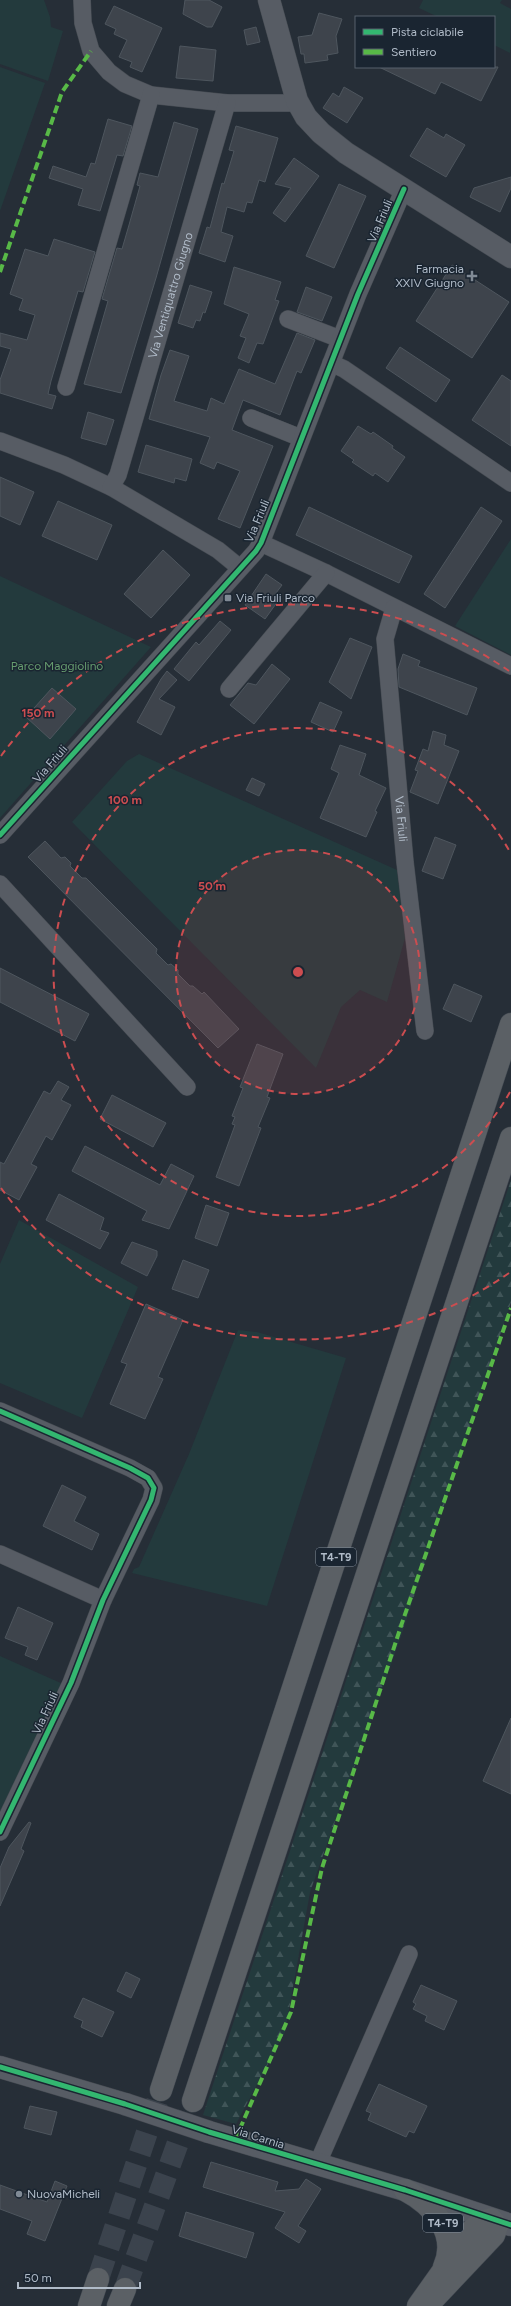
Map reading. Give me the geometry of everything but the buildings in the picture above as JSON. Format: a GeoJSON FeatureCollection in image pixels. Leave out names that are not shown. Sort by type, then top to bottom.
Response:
{"type":"FeatureCollection","features":[{"type":"Feature","properties":{"kind":"highway","name":"T4-T9"},"geometry":{"type":"LineString","coordinates":[[161,2090],[511,1024]]}},
{"type":"Feature","properties":{"kind":"highway","name":"T4-T9"},"geometry":{"type":"LineString","coordinates":[[193,2101],[511,1138]]}},
{"type":"Feature","properties":{"kind":"highway","name":"T4-T9"},"geometry":{"type":"LineString","coordinates":[[405,2190],[427,2204],[443,2224],[449,2249],[441,2280],[430,2306]]}},
{"type":"Feature","properties":{"kind":"highway","name":"T4-T9"},"geometry":{"type":"LineString","coordinates":[[426,2306],[472,2230],[481,2222],[501,2222]]}},
{"type":"Feature","properties":{"kind":"highway","name":"T4-T9"},"geometry":{"type":"LineString","coordinates":[[489,2240],[501,2222]]}},
{"type":"Feature","properties":{"kind":"highway","name":"T4-T9"},"geometry":{"type":"LineString","coordinates":[[412,2306],[489,2240],[511,2228]]}},
{"type":"Feature","properties":{"kind":"highway"},"geometry":{"type":"LineString","coordinates":[[89,2306],[98,2279]]}},
{"type":"Feature","properties":{"kind":"highway","name":"T4-T9"},"geometry":{"type":"LineString","coordinates":[[418,2306],[441,2280]]}},
{"type":"Feature","properties":{"kind":"street"},"geometry":{"type":"LineString","coordinates":[[82,0],[83,23],[91,51],[109,72],[125,84],[152,95],[226,103],[291,103],[297,101]]}},
{"type":"Feature","properties":{"kind":"street"},"geometry":{"type":"LineString","coordinates":[[269,0],[297,101],[306,117],[321,133],[346,153],[511,257]]}},
{"type":"Feature","properties":{"kind":"street"},"geometry":{"type":"LineString","coordinates":[[66,387],[152,95]]}},
{"type":"Feature","properties":{"kind":"street","name":"Via Ventiquattro Giugno"},"geometry":{"type":"LineString","coordinates":[[111,487],[118,475],[226,103]]}},
{"type":"Feature","properties":{"kind":"street","name":"Via Friuli"},"geometry":{"type":"LineString","coordinates":[[0,835],[261,543],[340,339],[404,190]]}},
{"type":"Feature","properties":{"kind":"street"},"geometry":{"type":"LineString","coordinates":[[288,319],[340,339]]}},
{"type":"Feature","properties":{"kind":"street"},"geometry":{"type":"LineString","coordinates":[[331,363],[344,369],[511,483]]}},
{"type":"Feature","properties":{"kind":"street"},"geometry":{"type":"LineString","coordinates":[[251,418],[301,438]]}},
{"type":"Feature","properties":{"kind":"street"},"geometry":{"type":"LineString","coordinates":[[0,441],[64,465],[111,487],[218,550],[240,568]]}},
{"type":"Feature","properties":{"kind":"street","name":"Via Friuli"},"geometry":{"type":"LineString","coordinates":[[261,543],[326,573],[511,666]]}},
{"type":"Feature","properties":{"kind":"street"},"geometry":{"type":"LineString","coordinates":[[229,689],[326,573]]}},
{"type":"Feature","properties":{"kind":"street","name":"Via Friuli"},"geometry":{"type":"LineString","coordinates":[[394,608],[385,639],[405,862],[425,1031]]}},
{"type":"Feature","properties":{"kind":"street"},"geometry":{"type":"LineString","coordinates":[[0,884],[187,1087]]}},
{"type":"Feature","properties":{"kind":"street","name":"Via Friuli"},"geometry":{"type":"LineString","coordinates":[[0,1412],[130,1468],[148,1478],[154,1488],[151,1500],[103,1600],[71,1683],[0,1832]]}},
{"type":"Feature","properties":{"kind":"street"},"geometry":{"type":"LineString","coordinates":[[0,1554],[103,1600]]}},
{"type":"Feature","properties":{"kind":"street"},"geometry":{"type":"LineString","coordinates":[[317,2165],[409,1954]]}},
{"type":"Feature","properties":{"kind":"street","name":"Via Carnia"},"geometry":{"type":"LineString","coordinates":[[0,2067],[125,2104],[209,2132],[317,2165],[405,2190],[501,2222]]}},
{"type":"Feature","properties":{"kind":"green space"},"geometry":{"type":"Polygon","coordinates":[[[0,0],[44,0],[50,17],[51,27],[63,31],[48,81],[0,64],[0,0]]]}},
{"type":"Feature","properties":{"kind":"green space"},"geometry":{"type":"Polygon","coordinates":[[[423,0],[502,0],[500,3],[511,9],[510,53],[495,46],[495,16],[436,16],[419,8],[423,0]]]}},
{"type":"Feature","properties":{"kind":"green space"},"geometry":{"type":"Polygon","coordinates":[[[0,67],[45,83],[0,211],[0,67]]]}},
{"type":"Feature","properties":{"kind":"green space"},"geometry":{"type":"Polygon","coordinates":[[[511,539],[511,655],[455,626],[511,539]]]}},
{"type":"Feature","properties":{"kind":"green space","name":"Parco Maggiolino"},"geometry":{"type":"Polygon","coordinates":[[[0,576],[151,647],[0,818],[0,576]]]}},
{"type":"Feature","properties":{"kind":"green space"},"geometry":{"type":"Polygon","coordinates":[[[139,754],[397,870],[405,938],[387,1002],[360,990],[341,1007],[316,1068],[72,822],[127,761],[139,754]]]}},
{"type":"Feature","properties":{"kind":"green space"},"geometry":{"type":"Polygon","coordinates":[[[511,1180],[511,1302],[401,1636],[310,1892],[285,2032],[236,2124],[203,2115],[511,1180]]]}},
{"type":"Feature","properties":{"kind":"green space"},"geometry":{"type":"Polygon","coordinates":[[[19,1220],[138,1287],[82,1418],[0,1383],[0,1264],[19,1220]]]}},
{"type":"Feature","properties":{"kind":"green space"},"geometry":{"type":"Polygon","coordinates":[[[238,1330],[257,1332],[346,1358],[267,1606],[132,1573],[134,1569],[139,1567],[189,1454],[238,1330]]]}},
{"type":"Feature","properties":{"kind":"green space"},"geometry":{"type":"Polygon","coordinates":[[[0,1656],[63,1684],[0,1822],[0,1656]]]}},
{"type":"Feature","properties":{"kind":"tunnel"},"geometry":{"type":"LineString","coordinates":[[98,2279],[161,2090]]}},
{"type":"Feature","properties":{"kind":"tunnel"},"geometry":{"type":"LineString","coordinates":[[125,2289],[193,2101]]}},
{"type":"Feature","properties":{"kind":"marked path"},"geometry":{"type":"LineString","coordinates":[[0,272],[62,92],[91,51]]}},
{"type":"Feature","properties":{"kind":"marked path"},"geometry":{"type":"LineString","coordinates":[[235,2140],[291,2012],[322,1868],[401,1626],[511,1308]]}},
{"type":"Feature","properties":{"kind":"cycle path"},"geometry":{"type":"LineString","coordinates":[[0,835],[256,551],[261,543],[358,294],[404,189]]}},
{"type":"Feature","properties":{"kind":"cycle path"},"geometry":{"type":"LineString","coordinates":[[0,1411],[130,1468],[148,1478],[154,1488],[151,1500],[103,1600],[71,1683],[0,1832]]}},
{"type":"Feature","properties":{"kind":"cycle path"},"geometry":{"type":"LineString","coordinates":[[0,2067],[125,2104],[209,2132],[405,2190],[511,2225]]}},
{"type":"Feature","properties":{"kind":"place","name":"Farmacia XXIV Giugno"},"geometry":{"type":"Point","coordinates":[472,276]}},
{"type":"Feature","properties":{"kind":"place","name":"Via Friuli Parco"},"geometry":{"type":"Point","coordinates":[228,598]}},
{"type":"Feature","properties":{"kind":"place","name":"NuovaMicheli"},"geometry":{"type":"Point","coordinates":[19,2194]}}]}
